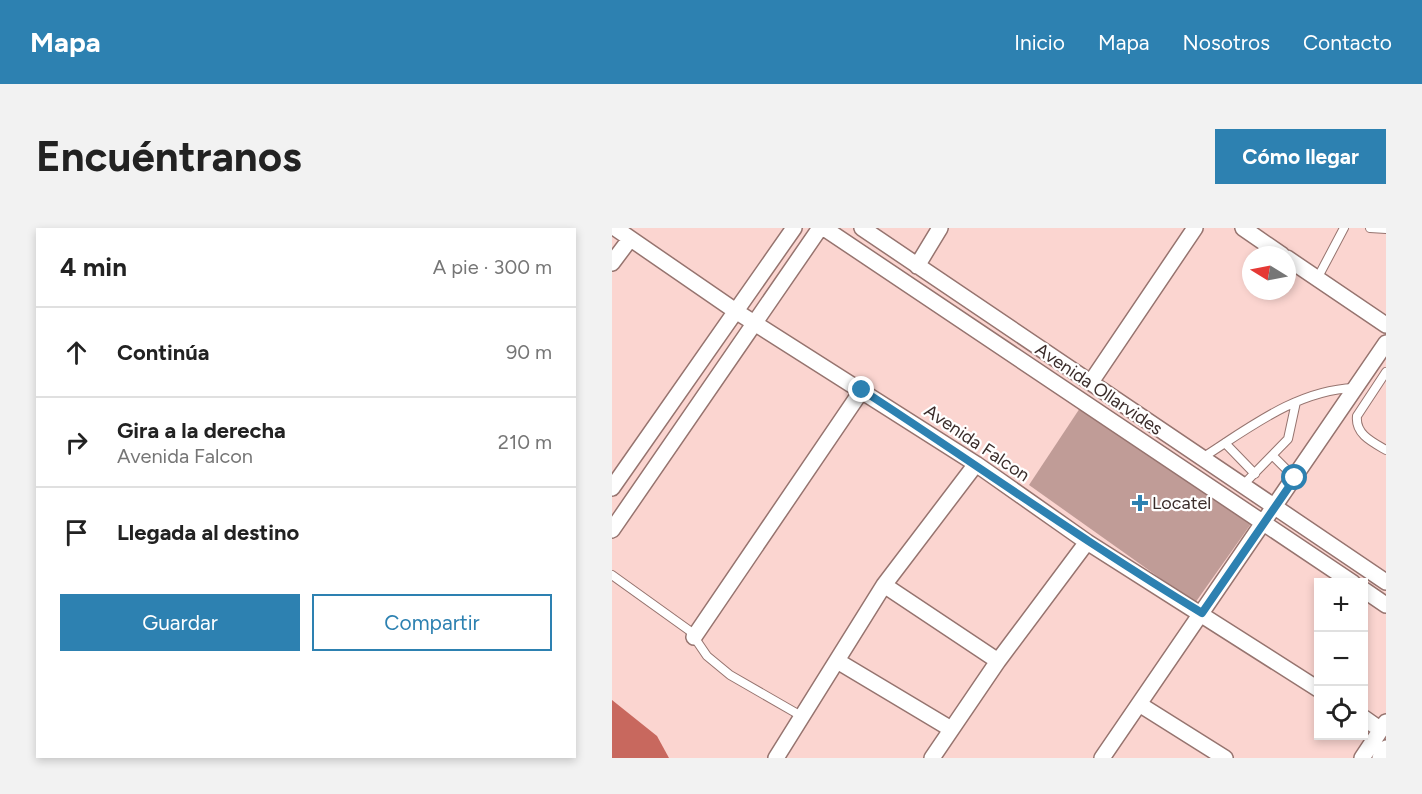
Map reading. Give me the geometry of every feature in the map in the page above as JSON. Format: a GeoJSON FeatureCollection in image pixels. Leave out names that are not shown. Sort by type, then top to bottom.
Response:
{"type":"FeatureCollection","features":[{"type":"Feature","properties":{"kind":"street","name":"Avenida Falcon"},"geometry":{"type":"LineString","coordinates":[[615,228],[737,312],[976,464],[1087,542],[1202,613],[1314,686]]}},
{"type":"Feature","properties":{"kind":"street"},"geometry":{"type":"LineString","coordinates":[[612,488],[794,228]]}},
{"type":"Feature","properties":{"kind":"street"},"geometry":{"type":"LineString","coordinates":[[612,530],[822,228]]}},
{"type":"Feature","properties":{"kind":"street","name":"Avenida Ollarvides"},"geometry":{"type":"LineString","coordinates":[[822,228],[1347,578]]}},
{"type":"Feature","properties":{"kind":"street","name":"Avenida Ollarvides"},"geometry":{"type":"LineString","coordinates":[[862,228],[1386,582]]}},
{"type":"Feature","properties":{"kind":"street"},"geometry":{"type":"LineString","coordinates":[[917,266],[940,228]]}},
{"type":"Feature","properties":{"kind":"street"},"geometry":{"type":"LineString","coordinates":[[1091,382],[1195,228]]}},
{"type":"Feature","properties":{"kind":"street"},"geometry":{"type":"LineString","coordinates":[[1243,228],[1269,246]]}},
{"type":"Feature","properties":{"kind":"street"},"geometry":{"type":"LineString","coordinates":[[612,263],[630,238]]}},
{"type":"Feature","properties":{"kind":"street"},"geometry":{"type":"LineString","coordinates":[[1296,264],[1386,325]]}},
{"type":"Feature","properties":{"kind":"street"},"geometry":{"type":"LineString","coordinates":[[1102,758],[1386,343]]}},
{"type":"Feature","properties":{"kind":"street"},"geometry":{"type":"LineString","coordinates":[[694,637],[862,390]]}},
{"type":"Feature","properties":{"kind":"street"},"geometry":{"type":"LineString","coordinates":[[776,758],[839,662],[884,585],[976,464]]}},
{"type":"Feature","properties":{"kind":"street"},"geometry":{"type":"LineString","coordinates":[[932,758],[998,661],[1087,542]]}},
{"type":"Feature","properties":{"kind":"street"},"geometry":{"type":"LineString","coordinates":[[884,585],[998,661]]}},
{"type":"Feature","properties":{"kind":"street"},"geometry":{"type":"LineString","coordinates":[[1368,593],[1386,605]]}},
{"type":"Feature","properties":{"kind":"street"},"geometry":{"type":"LineString","coordinates":[[839,662],[951,729]]}},
{"type":"Feature","properties":{"kind":"street"},"geometry":{"type":"LineString","coordinates":[[1139,704],[1225,758]]}},
{"type":"Feature","properties":{"kind":"street"},"geometry":{"type":"LineString","coordinates":[[1362,758],[1383,726],[1368,720]]}},
{"type":"Feature","properties":{"kind":"street"},"geometry":{"type":"LineString","coordinates":[[1380,758],[1386,748]]}},
{"type":"Feature","properties":{"kind":"lane"},"geometry":{"type":"LineString","coordinates":[[1317,279],[1344,228]]}},
{"type":"Feature","properties":{"kind":"lane"},"geometry":{"type":"LineString","coordinates":[[1370,228],[1386,229]]}},
{"type":"Feature","properties":{"kind":"lane"},"geometry":{"type":"LineString","coordinates":[[1386,372],[1357,416],[1360,433],[1386,450]]}},
{"type":"Feature","properties":{"kind":"lane"},"geometry":{"type":"LineString","coordinates":[[1202,458],[1296,402],[1335,389],[1356,388]]}},
{"type":"Feature","properties":{"kind":"lane"},"geometry":{"type":"LineString","coordinates":[[1243,485],[1288,439],[1296,402]]}},
{"type":"Feature","properties":{"kind":"lane"},"geometry":{"type":"LineString","coordinates":[[1225,443],[1255,474]]}},
{"type":"Feature","properties":{"kind":"lane"},"geometry":{"type":"LineString","coordinates":[[1273,456],[1295,478]]}},
{"type":"Feature","properties":{"kind":"lane"},"geometry":{"type":"LineString","coordinates":[[612,575],[694,637],[707,656],[730,675],[803,717]]}},
{"type":"Feature","properties":{"kind":"shaded area"},"geometry":{"type":"Polygon","coordinates":[[[612,700],[657,736],[669,758],[612,758],[612,700]]]}},
{"type":"Feature","properties":{"kind":"building","name":"Locatel"},"geometry":{"type":"Polygon","coordinates":[[[1080,408],[1253,521],[1195,603],[1029,485],[1080,408]]]}},
{"type":"Feature","properties":{"kind":"place","name":"Locatel"},"geometry":{"type":"Point","coordinates":[1140,503]}},
{"type":"Feature","properties":{"kind":"route"},"geometry":{"type":"LineString","coordinates":[[862,390],[976,464],[1087,542],[1202,613],[1295,478]]}}]}
